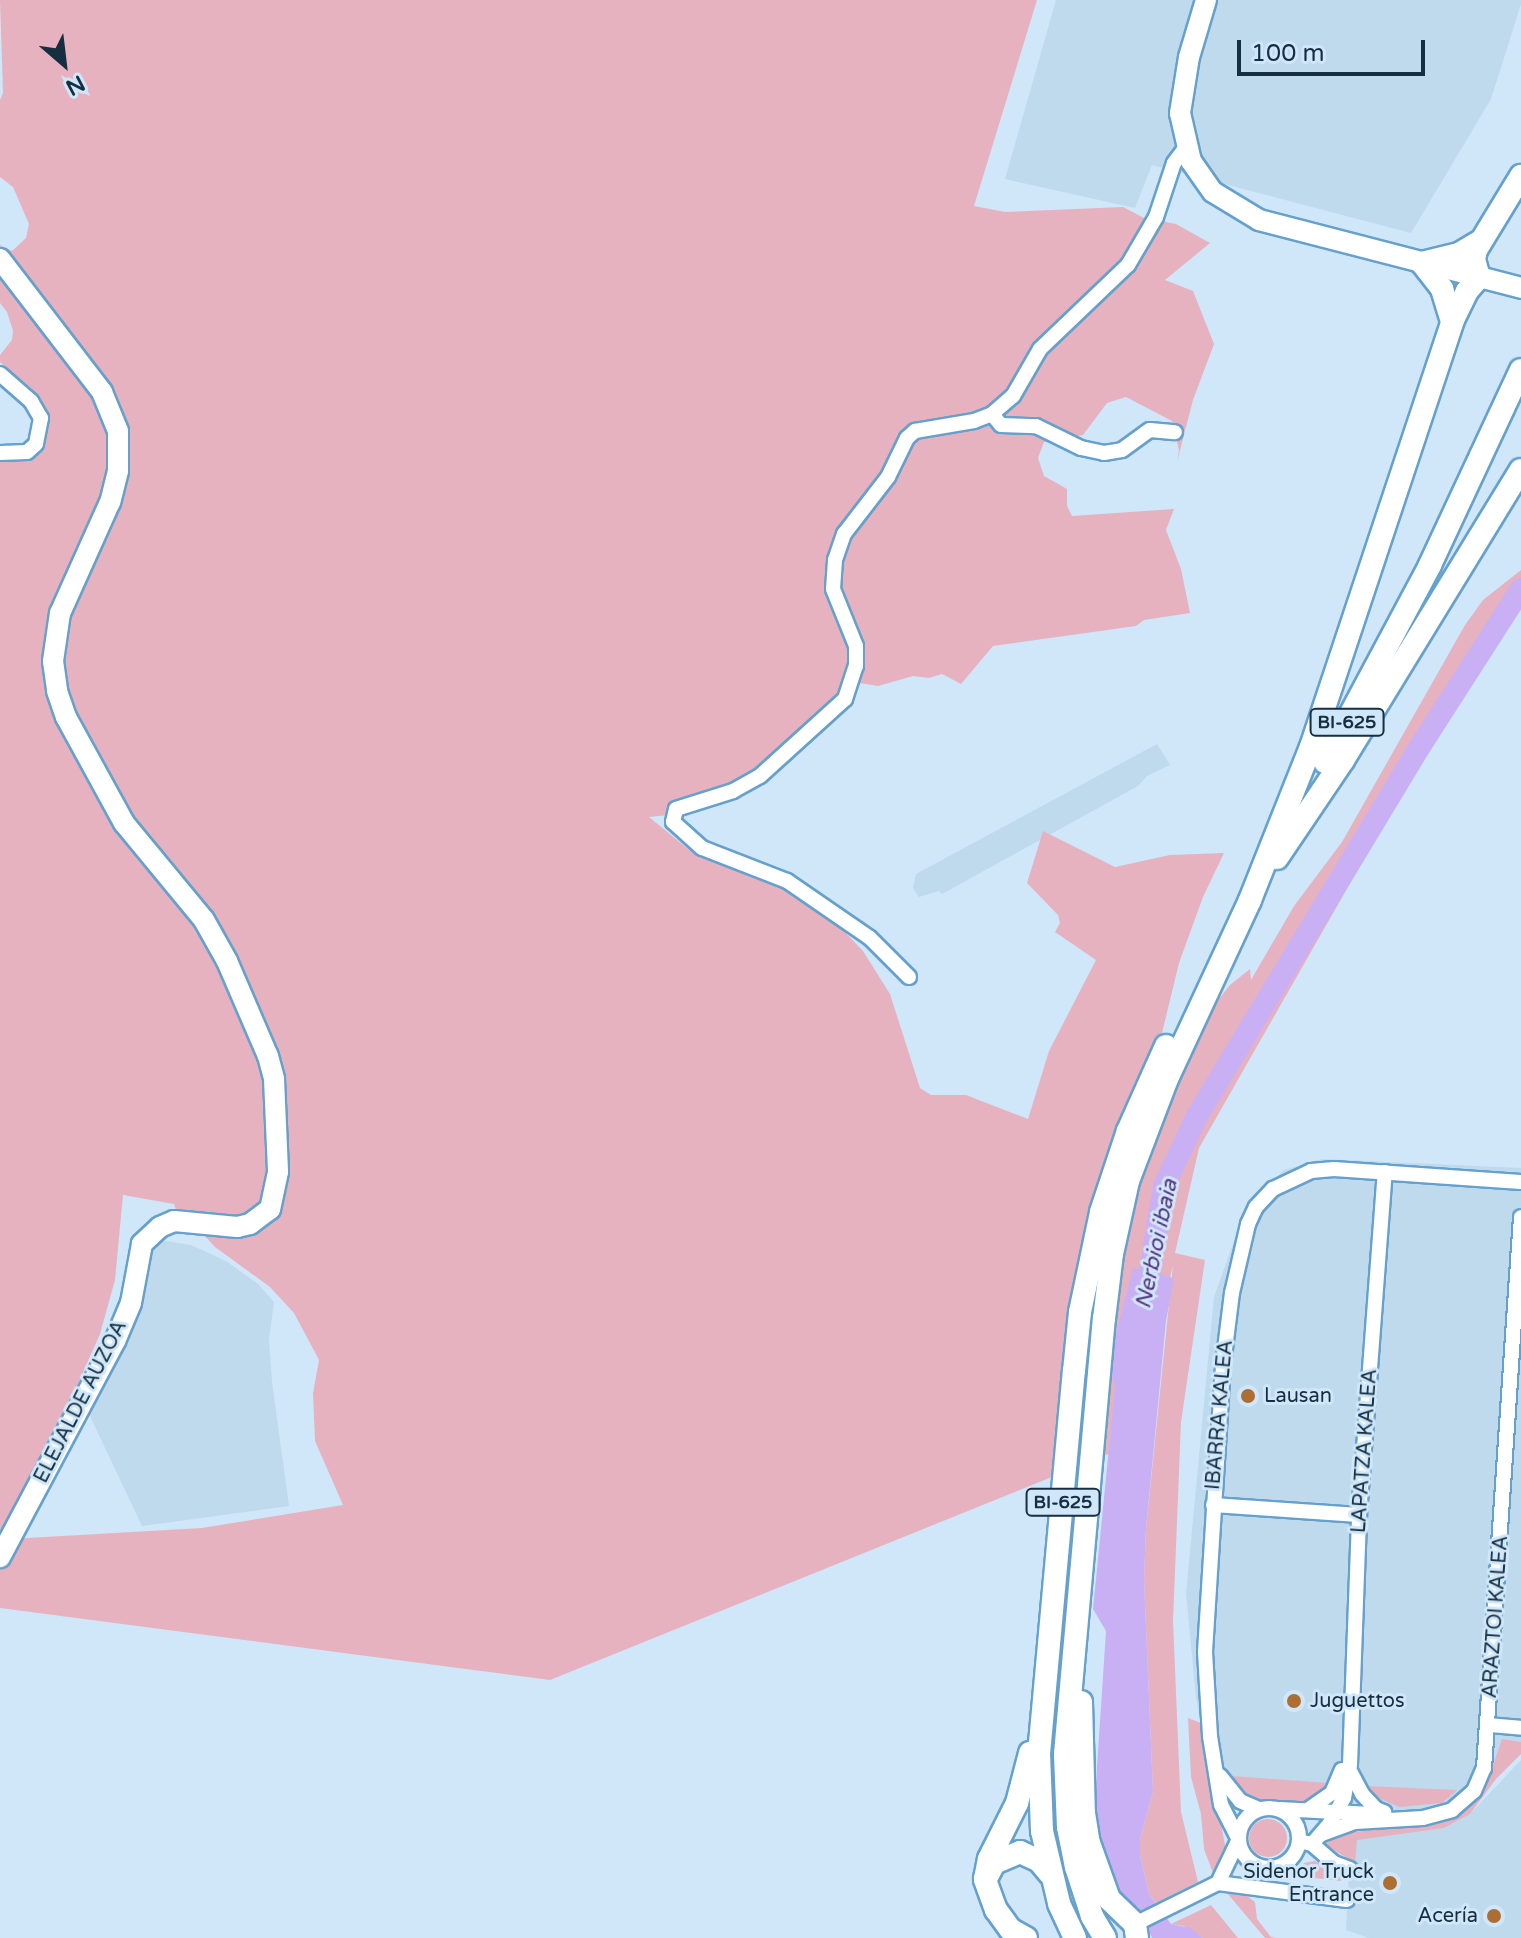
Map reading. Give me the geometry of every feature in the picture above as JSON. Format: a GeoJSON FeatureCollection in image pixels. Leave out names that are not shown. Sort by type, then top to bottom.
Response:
{"type":"FeatureCollection","features":[{"type":"Feature","properties":{"kind":"main road"},"geometry":{"type":"LineString","coordinates":[[1250,900],[1311,747],[1452,322],[1467,291],[1479,277],[1474,260],[1481,241],[1521,176]]}},
{"type":"Feature","properties":{"kind":"main road"},"geometry":{"type":"LineString","coordinates":[[1452,322],[1442,289],[1422,263],[1459,254],[1481,241]]}},
{"type":"Feature","properties":{"kind":"main road","name":"BI-625"},"geometry":{"type":"LineString","coordinates":[[1108,1937],[1084,1894],[1068,1827],[1065,1754],[1104,1319],[1112,1254],[1128,1181],[1167,1079],[1250,900],[1430,565],[1521,370]]}},
{"type":"Feature","properties":{"kind":"main road"},"geometry":{"type":"LineString","coordinates":[[1250,900],[1343,760],[1521,470]]}},
{"type":"Feature","properties":{"kind":"main road","name":"BI-625"},"geometry":{"type":"LineString","coordinates":[[1075,1938],[1050,1874],[1042,1831],[1039,1788],[1043,1695],[1054,1608],[1080,1312],[1095,1236],[1113,1170],[1153,1071],[1205,973],[1250,900]]}},
{"type":"Feature","properties":{"kind":"main road"},"geometry":{"type":"LineString","coordinates":[[1080,1611],[1084,1813],[1089,1843],[1109,1899],[1136,1931],[1108,1937]]}},
{"type":"Feature","properties":{"kind":"main road"},"geometry":{"type":"LineString","coordinates":[[1026,1938],[1010,1929],[996,1910],[985,1879],[989,1859],[1017,1803],[1043,1695]]}},
{"type":"Feature","properties":{"kind":"main road"},"geometry":{"type":"LineString","coordinates":[[985,1879],[994,1863],[1020,1852],[1039,1861],[1050,1874]]}},
{"type":"Feature","properties":{"kind":"street"},"geometry":{"type":"LineString","coordinates":[[1206,0],[1181,96],[1180,113],[1186,147],[1213,192],[1244,213],[1312,236],[1521,288]]}},
{"type":"Feature","properties":{"kind":"street"},"geometry":{"type":"LineString","coordinates":[[909,977],[870,938],[787,881],[702,848],[673,822],[676,809],[733,791],[760,776],[845,699],[856,666],[856,646],[833,589],[835,560],[844,534],[888,477],[907,438],[915,431],[974,421],[992,414],[1013,396],[1040,349],[1128,265],[1156,217],[1174,163],[1186,147]]}},
{"type":"Feature","properties":{"kind":"street","name":"ELEJALDE AUZOA"},"geometry":{"type":"LineString","coordinates":[[0,259],[102,392],[118,431],[118,471],[110,502],[60,613],[53,661],[57,691],[66,717],[124,823],[204,920],[227,961],[271,1068],[278,1172],[270,1209],[250,1224],[237,1227],[174,1221],[151,1233],[142,1244],[131,1303],[115,1341],[0,1557]]}},
{"type":"Feature","properties":{"kind":"street"},"geometry":{"type":"LineString","coordinates":[[0,374],[31,401],[41,418],[36,444],[27,452],[0,453]]}},
{"type":"Feature","properties":{"kind":"street"},"geometry":{"type":"LineString","coordinates":[[992,414],[1001,425],[1036,426],[1081,448],[1104,453],[1122,450],[1150,430],[1175,432]]}},
{"type":"Feature","properties":{"kind":"street","name":"IBARRA KALEA"},"geometry":{"type":"LineString","coordinates":[[1238,1839],[1221,1805],[1210,1736],[1205,1652],[1213,1505],[1232,1293],[1239,1251],[1256,1207],[1273,1189],[1311,1171],[1385,1172],[1521,1182]]}},
{"type":"Feature","properties":{"kind":"street","name":"LAPATZA KALEA"},"geometry":{"type":"LineString","coordinates":[[1349,1730],[1359,1515],[1385,1172]]}},
{"type":"Feature","properties":{"kind":"street","name":"ARAZTOI KALEA"},"geometry":{"type":"LineString","coordinates":[[1403,1819],[1439,1815],[1452,1810],[1474,1791],[1484,1768],[1521,1217]]}},
{"type":"Feature","properties":{"kind":"street"},"geometry":{"type":"LineString","coordinates":[[1213,1505],[1359,1515]]}},
{"type":"Feature","properties":{"kind":"street"},"geometry":{"type":"LineString","coordinates":[[1489,1725],[1521,1728]]}},
{"type":"Feature","properties":{"kind":"street"},"geometry":{"type":"LineString","coordinates":[[1136,1931],[1194,1895],[1290,1860],[1337,1810],[1350,1770],[1349,1730]]}},
{"type":"Feature","properties":{"kind":"street"},"geometry":{"type":"LineString","coordinates":[[1309,1809],[1337,1786],[1349,1730]]}},
{"type":"Feature","properties":{"kind":"street","name":"IBARRA KALEA"},"geometry":{"type":"LineString","coordinates":[[1217,1768],[1232,1794],[1259,1809]]}},
{"type":"Feature","properties":{"kind":"street"},"geometry":{"type":"LineString","coordinates":[[1350,1770],[1358,1787],[1376,1809],[1403,1819]]}},
{"type":"Feature","properties":{"kind":"street"},"geometry":{"type":"LineString","coordinates":[[1225,1883],[1244,1820],[1259,1809],[1337,1810],[1403,1819]]}},
{"type":"Feature","properties":{"kind":"street"},"geometry":{"type":"LineString","coordinates":[[1277,1809],[1334,1863],[1350,1869]]}},
{"type":"Feature","properties":{"kind":"street"},"geometry":{"type":"LineString","coordinates":[[1311,1840],[1355,1822],[1403,1819]]}},
{"type":"Feature","properties":{"kind":"street"},"geometry":{"type":"LineString","coordinates":[[1238,1839],[1246,1858],[1271,1868]]}},
{"type":"Feature","properties":{"kind":"street"},"geometry":{"type":"LineString","coordinates":[[1225,1883],[1347,1900]]}},
{"type":"Feature","properties":{"kind":"shaded area"},"geometry":{"type":"Polygon","coordinates":[[[0,0],[1037,0],[974,206],[1005,212],[1123,207],[1144,218],[1176,224],[1210,243],[1165,280],[1193,291],[1214,344],[1193,400],[1177,462],[1179,450],[1172,421],[1126,397],[1107,403],[1083,435],[1044,442],[1038,458],[1044,476],[1067,489],[1067,506],[1072,516],[1174,509],[1166,530],[1181,569],[1190,613],[1144,620],[1136,626],[993,646],[961,684],[942,674],[929,678],[913,676],[878,686],[859,683],[812,715],[812,724],[775,757],[736,781],[725,796],[689,813],[649,817],[693,853],[776,884],[839,926],[863,951],[890,994],[920,1088],[931,1095],[966,1095],[1028,1119],[1049,1051],[1096,960],[1055,932],[1060,923],[1058,915],[1027,883],[1043,831],[1115,867],[1170,855],[1224,853],[1203,897],[1179,963],[1162,1033],[1169,1048],[1187,1040],[1230,985],[1250,969],[1251,980],[1294,906],[1342,842],[1465,625],[1483,600],[1521,570],[1521,603],[1481,654],[1199,1148],[1175,1253],[1205,1260],[1181,1422],[1173,1621],[1181,1812],[1198,1882],[1156,1903],[1149,1894],[1140,1855],[1140,1839],[1153,1791],[1144,1580],[1146,1529],[1173,1265],[1131,1445],[550,1680],[0,1608],[0,456],[31,456],[44,416],[31,388],[0,362],[0,355],[12,340],[13,331],[7,312],[0,303],[0,245],[12,251],[26,238],[29,224],[13,187],[0,177],[0,100],[3,93],[0,0]],[[123,1195],[115,1280],[100,1334],[72,1397],[40,1455],[10,1539],[202,1528],[343,1505],[315,1441],[313,1393],[319,1360],[294,1313],[270,1287],[215,1247],[204,1235],[182,1228],[174,1204],[123,1195]]]}},
{"type":"Feature","properties":{"kind":"shaded area"},"geometry":{"type":"Polygon","coordinates":[[[1056,0],[1521,0],[1521,4],[1491,99],[1411,233],[1152,165],[1135,208],[1005,179],[1056,0]]]}},
{"type":"Feature","properties":{"kind":"shaded area"},"geometry":{"type":"Polygon","coordinates":[[[1157,744],[1170,765],[1147,776],[1138,786],[942,894],[939,891],[919,897],[913,888],[916,874],[1157,744]]]}},
{"type":"Feature","properties":{"kind":"shaded area"},"geometry":{"type":"Polygon","coordinates":[[[1322,1159],[1521,1168],[1521,1742],[1502,1740],[1487,1783],[1463,1813],[1447,1821],[1429,1824],[1389,1808],[1278,1805],[1213,1789],[1196,1697],[1186,1594],[1214,1297],[1247,1205],[1284,1170],[1322,1159]]]}},
{"type":"Feature","properties":{"kind":"shaded area"},"geometry":{"type":"Polygon","coordinates":[[[160,1240],[191,1245],[226,1261],[258,1284],[274,1302],[269,1339],[272,1382],[289,1506],[142,1526],[87,1410],[124,1348],[146,1263],[160,1240]]]}},
{"type":"Feature","properties":{"kind":"shaded area"},"geometry":{"type":"Polygon","coordinates":[[[1133,1268],[1174,1278],[1166,1321],[1146,1529],[1144,1580],[1153,1791],[1140,1839],[1140,1855],[1149,1894],[1165,1916],[1171,1924],[1191,1928],[1202,1938],[1152,1938],[1138,1907],[1132,1907],[1112,1890],[1097,1830],[1096,1782],[1106,1631],[1093,1609],[1115,1387],[1109,1360],[1133,1268]]]}},
{"type":"Feature","properties":{"kind":"shaded area"},"geometry":{"type":"Polygon","coordinates":[[[1188,1718],[1201,1723],[1226,1850],[1213,1873],[1204,1849],[1201,1814],[1191,1777],[1188,1718]]]}},
{"type":"Feature","properties":{"kind":"shaded area"},"geometry":{"type":"Polygon","coordinates":[[[1502,1739],[1521,1742],[1521,1754],[1496,1779],[1470,1814],[1444,1828],[1357,1840],[1355,1863],[1324,1844],[1344,1833],[1429,1824],[1463,1813],[1487,1783],[1502,1739]]]}},
{"type":"Feature","properties":{"kind":"shaded area"},"geometry":{"type":"Polygon","coordinates":[[[1521,1760],[1521,1938],[1369,1938],[1346,1930],[1351,1833],[1444,1828],[1470,1814],[1521,1760]]]}},
{"type":"Feature","properties":{"kind":"shaded area"},"geometry":{"type":"Polygon","coordinates":[[[1231,1776],[1327,1783],[1316,1797],[1302,1803],[1268,1802],[1243,1793],[1231,1776]]]}},
{"type":"Feature","properties":{"kind":"shaded area"},"geometry":{"type":"Polygon","coordinates":[[[1366,1786],[1457,1790],[1442,1803],[1399,1807],[1377,1797],[1366,1786]]]}},
{"type":"Feature","properties":{"kind":"shaded area"},"geometry":{"type":"Polygon","coordinates":[[[1268,1819],[1281,1825],[1287,1838],[1281,1851],[1268,1857],[1255,1851],[1249,1838],[1255,1825],[1268,1819]]]}},
{"type":"Feature","properties":{"kind":"shaded area"},"geometry":{"type":"Polygon","coordinates":[[[1315,1861],[1341,1877],[1341,1881],[1297,1876],[1304,1863],[1315,1861]]]}},
{"type":"Feature","properties":{"kind":"shaded area"},"geometry":{"type":"Polygon","coordinates":[[[1227,1893],[1247,1896],[1255,1902],[1257,1919],[1271,1937],[1276,1938],[1265,1938],[1227,1893]]]}},
{"type":"Feature","properties":{"kind":"shaded area"},"geometry":{"type":"Polygon","coordinates":[[[1211,1905],[1238,1938],[1202,1938],[1184,1926],[1171,1924],[1211,1905]]]}},
{"type":"Feature","properties":{"kind":"waterway","name":"Nerbioi ibaia"},"geometry":{"type":"LineString","coordinates":[[1145,1300],[1164,1186],[1197,1116],[1419,748],[1521,589]]}},
{"type":"Feature","properties":{"kind":"place","name":"Lausan"},"geometry":{"type":"Point","coordinates":[1248,1396]}},
{"type":"Feature","properties":{"kind":"place","name":"Juguettos"},"geometry":{"type":"Point","coordinates":[1294,1701]}},
{"type":"Feature","properties":{"kind":"place","name":"Sidenor Truck Entrance"},"geometry":{"type":"Point","coordinates":[1390,1883]}},
{"type":"Feature","properties":{"kind":"place","name":"Acería"},"geometry":{"type":"Point","coordinates":[1494,1916]}}]}
